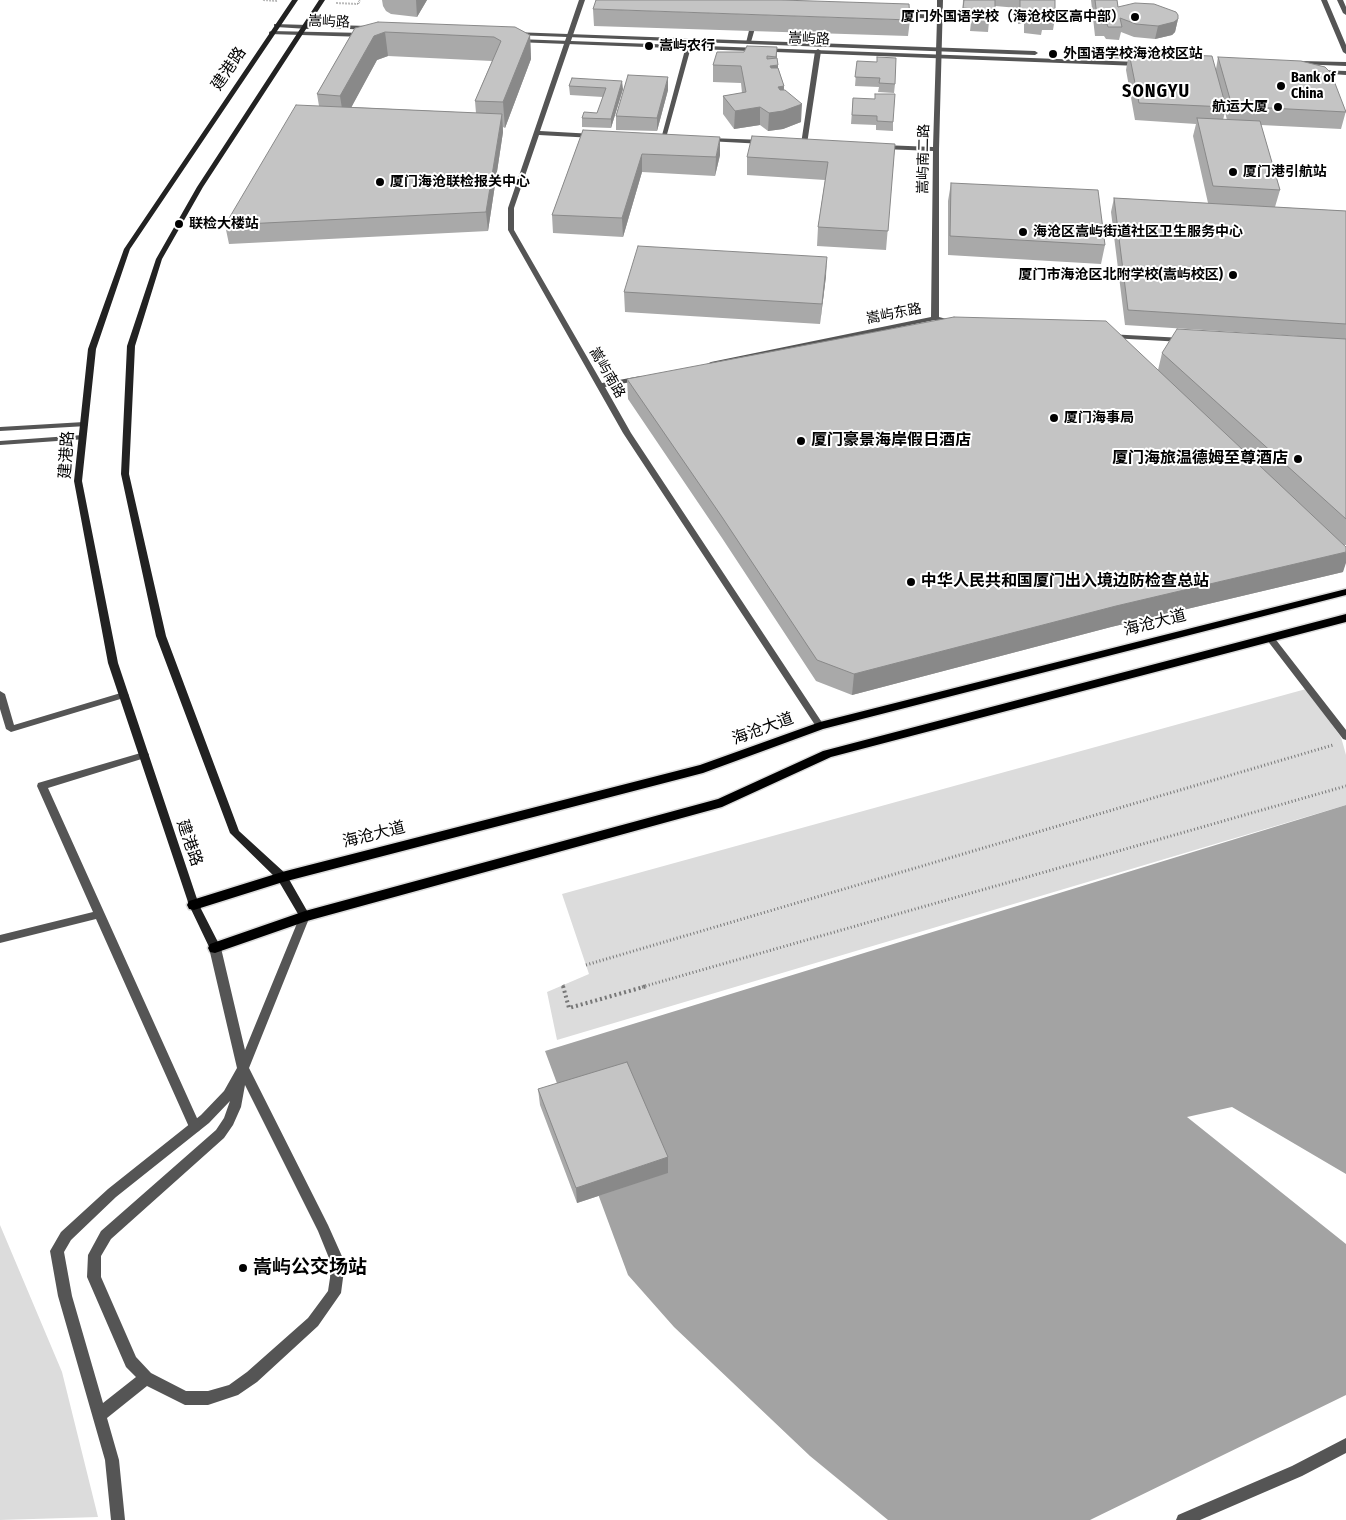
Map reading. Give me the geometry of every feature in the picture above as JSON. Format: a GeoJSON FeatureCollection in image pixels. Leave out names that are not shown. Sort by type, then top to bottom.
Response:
{"type":"FeatureCollection","features":[{"type":"Feature","properties":{"kind":"main road","name":"建港路"},"geometry":{"type":"LineString","coordinates":[[215,948],[194,905],[113,663],[78,481],[92,349],[127,249],[276,25],[295,0]]}},
{"type":"Feature","properties":{"kind":"main road"},"geometry":{"type":"LineString","coordinates":[[305,916],[282,877],[235,833],[161,636],[125,474],[131,346],[159,259],[200,187],[321,1]]}},
{"type":"Feature","properties":{"kind":"main road","name":"海沧大道"},"geometry":{"type":"LineString","coordinates":[[194,905],[282,877],[703,770],[820,726],[1346,592]]}},
{"type":"Feature","properties":{"kind":"main road"},"geometry":{"type":"LineString","coordinates":[[215,948],[305,916],[722,802],[827,754],[1346,618]]}},
{"type":"Feature","properties":{"kind":"street","name":"嵩屿南二路"},"geometry":{"type":"LineString","coordinates":[[935,318],[936,150],[940,0]]}},
{"type":"Feature","properties":{"kind":"street"},"geometry":{"type":"LineString","coordinates":[[1324,0],[1346,52]]}},
{"type":"Feature","properties":{"kind":"street"},"geometry":{"type":"LineString","coordinates":[[1340,0],[1346,13]]}},
{"type":"Feature","properties":{"kind":"street"},"geometry":{"type":"LineString","coordinates":[[581,3],[589,6]]}},
{"type":"Feature","properties":{"kind":"street","name":"嵩屿南路"},"geometry":{"type":"LineString","coordinates":[[581,3],[566,42],[538,133],[512,208],[511,230],[627,433],[820,726]]}},
{"type":"Feature","properties":{"kind":"street"},"geometry":{"type":"LineString","coordinates":[[748,42],[756,14],[762,13]]}},
{"type":"Feature","properties":{"kind":"street"},"geometry":{"type":"LineString","coordinates":[[892,15],[939,17]]}},
{"type":"Feature","properties":{"kind":"street","name":"嵩屿路"},"geometry":{"type":"LineString","coordinates":[[276,25],[302,30],[369,36]]}},
{"type":"Feature","properties":{"kind":"street","name":"嵩屿路"},"geometry":{"type":"LineString","coordinates":[[271,33],[373,28]]}},
{"type":"Feature","properties":{"kind":"street","name":"嵩屿路"},"geometry":{"type":"LineString","coordinates":[[510,32],[748,42],[1142,64]]}},
{"type":"Feature","properties":{"kind":"street","name":"嵩屿路"},"geometry":{"type":"LineString","coordinates":[[507,40],[818,52],[939,52],[1148,57]]}},
{"type":"Feature","properties":{"kind":"street"},"geometry":{"type":"LineString","coordinates":[[662,138],[688,47]]}},
{"type":"Feature","properties":{"kind":"street"},"geometry":{"type":"LineString","coordinates":[[804,144],[818,52]]}},
{"type":"Feature","properties":{"kind":"street"},"geometry":{"type":"LineString","coordinates":[[1290,63],[1346,64]]}},
{"type":"Feature","properties":{"kind":"street"},"geometry":{"type":"LineString","coordinates":[[1307,71],[1346,73]]}},
{"type":"Feature","properties":{"kind":"street"},"geometry":{"type":"LineString","coordinates":[[538,133],[605,136]]}},
{"type":"Feature","properties":{"kind":"street"},"geometry":{"type":"LineString","coordinates":[[653,138],[672,139]]}},
{"type":"Feature","properties":{"kind":"street"},"geometry":{"type":"LineString","coordinates":[[700,140],[776,142]]}},
{"type":"Feature","properties":{"kind":"street"},"geometry":{"type":"LineString","coordinates":[[795,143],[814,144]]}},
{"type":"Feature","properties":{"kind":"street"},"geometry":{"type":"LineString","coordinates":[[880,147],[936,150]]}},
{"type":"Feature","properties":{"kind":"street","name":"嵩屿东路"},"geometry":{"type":"LineString","coordinates":[[705,365],[935,318],[963,324]]}},
{"type":"Feature","properties":{"kind":"street"},"geometry":{"type":"LineString","coordinates":[[1100,335],[1189,340]]}},
{"type":"Feature","properties":{"kind":"street"},"geometry":{"type":"LineString","coordinates":[[600,386],[648,376]]}},
{"type":"Feature","properties":{"kind":"street"},"geometry":{"type":"LineString","coordinates":[[0,428],[84,424]]}},
{"type":"Feature","properties":{"kind":"street"},"geometry":{"type":"LineString","coordinates":[[0,443],[83,437]]}},
{"type":"Feature","properties":{"kind":"street"},"geometry":{"type":"LineString","coordinates":[[1270,638],[1346,737]]}},
{"type":"Feature","properties":{"kind":"street"},"geometry":{"type":"LineString","coordinates":[[0,694],[11,729],[124,695]]}},
{"type":"Feature","properties":{"kind":"street"},"geometry":{"type":"LineString","coordinates":[[144,755],[42,786],[194,1127]]}},
{"type":"Feature","properties":{"kind":"street"},"geometry":{"type":"LineString","coordinates":[[0,939],[100,914]]}},
{"type":"Feature","properties":{"kind":"street"},"geometry":{"type":"LineString","coordinates":[[118,1520],[112,1460],[65,1296],[57,1251],[66,1236],[112,1193],[218,1107],[228,1095],[243,1068],[305,916]]}},
{"type":"Feature","properties":{"kind":"street"},"geometry":{"type":"LineString","coordinates":[[215,948],[243,1068],[323,1229],[338,1263],[337,1278],[334,1293],[313,1322],[252,1377],[232,1390],[208,1398],[185,1398],[146,1378],[131,1362],[94,1277],[95,1255],[106,1235],[220,1134],[229,1121],[234,1108],[243,1068]]}},
{"type":"Feature","properties":{"kind":"street"},"geometry":{"type":"LineString","coordinates":[[99,1415],[146,1378]]}},
{"type":"Feature","properties":{"kind":"street"},"geometry":{"type":"LineString","coordinates":[[1183,1520],[1297,1471],[1346,1445]]}},
{"type":"Feature","properties":{"kind":"path"},"geometry":{"type":"LineString","coordinates":[[321,1],[358,4],[360,0]]}},
{"type":"Feature","properties":{"kind":"path"},"geometry":{"type":"LineString","coordinates":[[586,965],[1336,744]]}},
{"type":"Feature","properties":{"kind":"path"},"geometry":{"type":"LineString","coordinates":[[563,985],[569,1008],[1346,786]]}},
{"type":"Feature","properties":{"kind":"shaded area"},"geometry":{"type":"Polygon","coordinates":[[[1306,689],[1341,737],[1346,755],[1346,805],[557,1040],[547,992],[589,974],[562,894],[1306,689]]]}},
{"type":"Feature","properties":{"kind":"shaded area"},"geometry":{"type":"Polygon","coordinates":[[[1346,805],[1346,1174],[1232,1107],[1187,1117],[1346,1244],[1346,1395],[1090,1520],[888,1520],[810,1456],[674,1327],[628,1275],[545,1051],[1346,805]]]}},
{"type":"Feature","properties":{"kind":"shaded area"},"geometry":{"type":"Polygon","coordinates":[[[0,1225],[62,1372],[98,1517],[0,1520],[0,1225]]]}},
{"type":"Feature","properties":{"kind":"building"},"geometry":{"type":"Polygon","coordinates":[[[596,0],[781,0],[909,4],[910,20],[593,9],[596,0]]]}},
{"type":"Feature","properties":{"kind":"building"},"geometry":{"type":"Polygon","coordinates":[[[964,0],[995,0],[995,9],[991,9],[989,19],[971,18],[973,9],[963,8],[964,0]]]}},
{"type":"Feature","properties":{"kind":"building"},"geometry":{"type":"Polygon","coordinates":[[[1020,0],[1055,0],[1055,18],[1043,17],[1043,22],[1026,21],[1026,11],[1020,11],[1020,0]]]}},
{"type":"Feature","properties":{"kind":"building"},"geometry":{"type":"Polygon","coordinates":[[[1095,0],[1117,0],[1118,7],[1135,3],[1154,4],[1176,12],[1178,19],[1174,22],[1158,26],[1136,24],[1120,18],[1122,27],[1108,27],[1107,24],[1098,23],[1095,0]]]}},
{"type":"Feature","properties":{"kind":"building"},"geometry":{"type":"Polygon","coordinates":[[[378,22],[515,27],[530,35],[503,102],[475,101],[501,41],[494,37],[385,32],[374,36],[340,96],[317,94],[355,28],[378,22]]]}},
{"type":"Feature","properties":{"kind":"building"},"geometry":{"type":"Polygon","coordinates":[[[747,46],[777,47],[776,57],[767,56],[767,59],[777,58],[778,65],[770,66],[771,68],[778,68],[784,86],[778,87],[780,90],[785,90],[802,104],[783,111],[769,113],[760,107],[735,111],[723,96],[746,92],[741,66],[713,65],[717,52],[744,52],[747,46]]]}},
{"type":"Feature","properties":{"kind":"building"},"geometry":{"type":"Polygon","coordinates":[[[1129,53],[1212,56],[1226,107],[1139,103],[1129,53]]]}},
{"type":"Feature","properties":{"kind":"building"},"geometry":{"type":"Polygon","coordinates":[[[877,57],[896,58],[895,84],[879,83],[880,78],[855,77],[857,61],[877,62],[877,57]]]}},
{"type":"Feature","properties":{"kind":"building"},"geometry":{"type":"Polygon","coordinates":[[[1218,57],[1301,61],[1325,67],[1331,73],[1346,112],[1232,106],[1218,57]]]}},
{"type":"Feature","properties":{"kind":"building"},"geometry":{"type":"Polygon","coordinates":[[[628,75],[668,77],[657,118],[616,116],[628,75]]]}},
{"type":"Feature","properties":{"kind":"building"},"geometry":{"type":"Polygon","coordinates":[[[572,78],[622,81],[611,119],[582,118],[584,112],[597,113],[606,88],[569,86],[572,78]]]}},
{"type":"Feature","properties":{"kind":"building"},"geometry":{"type":"Polygon","coordinates":[[[875,94],[895,94],[893,122],[877,121],[877,116],[852,115],[853,98],[875,99],[875,94]]]}},
{"type":"Feature","properties":{"kind":"building","name":"厦门海沧联检报关中心"},"geometry":{"type":"Polygon","coordinates":[[[296,105],[502,114],[486,212],[225,225],[296,105]]]}},
{"type":"Feature","properties":{"kind":"building","name":"厦门港引航站"},"geometry":{"type":"Polygon","coordinates":[[[1197,118],[1260,121],[1280,190],[1213,186],[1197,118]]]}},
{"type":"Feature","properties":{"kind":"building"},"geometry":{"type":"Polygon","coordinates":[[[583,130],[720,137],[716,157],[642,154],[622,218],[552,215],[583,130]]]}},
{"type":"Feature","properties":{"kind":"building"},"geometry":{"type":"Polygon","coordinates":[[[752,136],[895,144],[888,231],[818,227],[828,162],[747,157],[752,136]]]}},
{"type":"Feature","properties":{"kind":"building","name":"海沧区嵩屿街道社区卫生服务中心"},"geometry":{"type":"Polygon","coordinates":[[[951,183],[1098,190],[1105,245],[950,236],[951,183]]]}},
{"type":"Feature","properties":{"kind":"building","name":"厦门市海沧区北附学校(嵩屿校区)"},"geometry":{"type":"Polygon","coordinates":[[[1114,198],[1346,211],[1346,324],[1128,310],[1114,198]]]}},
{"type":"Feature","properties":{"kind":"building"},"geometry":{"type":"Polygon","coordinates":[[[638,246],[827,257],[822,304],[624,292],[638,246]]]}},
{"type":"Feature","properties":{"kind":"building"},"geometry":{"type":"Polygon","coordinates":[[[954,317],[1106,321],[1346,547],[1346,552],[1116,606],[854,674],[817,660],[627,379],[954,317]]]}},
{"type":"Feature","properties":{"kind":"building","name":"厦门海旅温德姆至尊酒店"},"geometry":{"type":"Polygon","coordinates":[[[1177,329],[1346,339],[1346,519],[1162,353],[1177,329]]]}},
{"type":"Feature","properties":{"kind":"building"},"geometry":{"type":"Polygon","coordinates":[[[627,1062],[668,1157],[576,1188],[538,1089],[627,1062]]]}},
{"type":"Feature","properties":{"kind":"place","name":"厦门外国语学校（海沧校区高中部）"},"geometry":{"type":"Point","coordinates":[1135,17]}},
{"type":"Feature","properties":{"kind":"place","name":"嵩屿农行"},"geometry":{"type":"Point","coordinates":[649,46]}},
{"type":"Feature","properties":{"kind":"place","name":"外国语学校海沧校区站"},"geometry":{"type":"Point","coordinates":[1053,54]}},
{"type":"Feature","properties":{"kind":"place","name":"Bank of China"},"geometry":{"type":"Point","coordinates":[1281,86]}},
{"type":"Feature","properties":{"kind":"place","name":"航运大厦"},"geometry":{"type":"Point","coordinates":[1278,107]}},
{"type":"Feature","properties":{"kind":"place","name":"厦门港引航站"},"geometry":{"type":"Point","coordinates":[1233,172]}},
{"type":"Feature","properties":{"kind":"place","name":"厦门海沧联检报关中心"},"geometry":{"type":"Point","coordinates":[380,182]}},
{"type":"Feature","properties":{"kind":"place","name":"联检大楼站"},"geometry":{"type":"Point","coordinates":[179,224]}},
{"type":"Feature","properties":{"kind":"place","name":"海沧区嵩屿街道社区卫生服务中心"},"geometry":{"type":"Point","coordinates":[1023,232]}},
{"type":"Feature","properties":{"kind":"place","name":"厦门市海沧区北附学校(嵩屿校区)"},"geometry":{"type":"Point","coordinates":[1233,275]}},
{"type":"Feature","properties":{"kind":"place","name":"厦门海事局"},"geometry":{"type":"Point","coordinates":[1054,418]}},
{"type":"Feature","properties":{"kind":"place","name":"厦门豪景海岸假日酒店"},"geometry":{"type":"Point","coordinates":[801,441]}},
{"type":"Feature","properties":{"kind":"place","name":"厦门海旅温德姆至尊酒店"},"geometry":{"type":"Point","coordinates":[1298,459]}},
{"type":"Feature","properties":{"kind":"place","name":"中华人民共和国厦门出入境边防检查总站"},"geometry":{"type":"Point","coordinates":[911,582]}},
{"type":"Feature","properties":{"kind":"place","name":"嵩屿公交场站"},"geometry":{"type":"Point","coordinates":[243,1268]}},
{"type":"Feature","properties":{"kind":"district","name":"SONGYU"},"geometry":{"type":"Point","coordinates":[1156,92]}}]}
